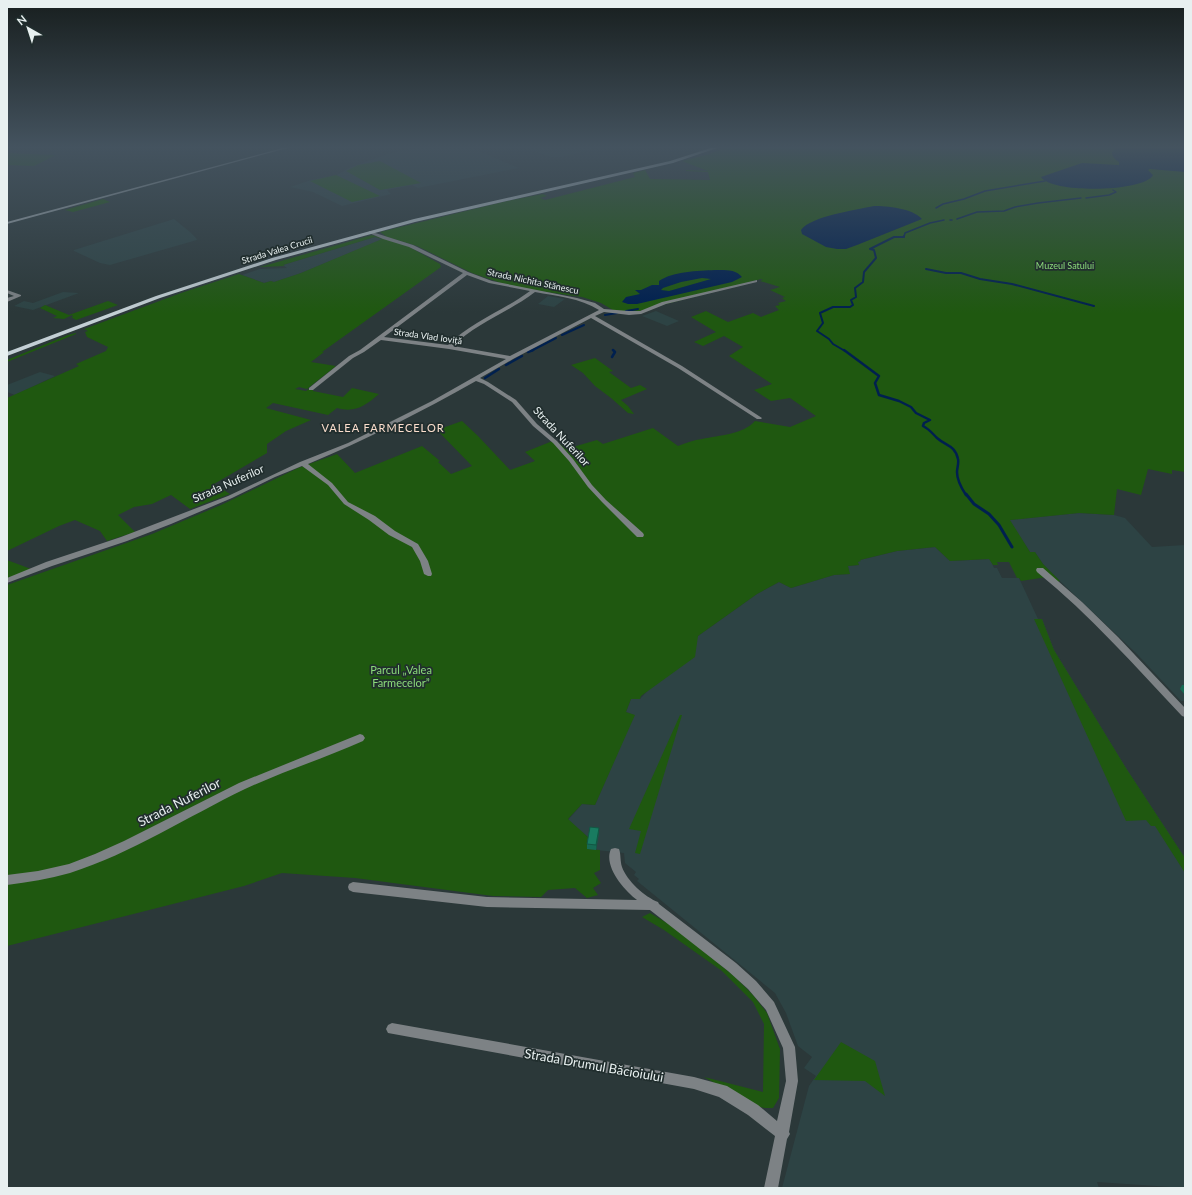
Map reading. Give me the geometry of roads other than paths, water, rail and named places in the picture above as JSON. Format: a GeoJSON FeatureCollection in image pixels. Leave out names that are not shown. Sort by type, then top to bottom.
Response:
{"type":"FeatureCollection","features":[{"type":"Feature","properties":{"kind":"main road"},"geometry":{"type":"LineString","coordinates":[[7,223],[86,202]]}},
{"type":"Feature","properties":{"kind":"main road","name":"Strada Valea Crucii"},"geometry":{"type":"LineString","coordinates":[[7,354],[122,310],[274,259],[371,232],[501,202]]}},
{"type":"Feature","properties":{"kind":"street","name":"Strada Nichita Stănescu"},"geometry":{"type":"LineString","coordinates":[[371,232],[411,246],[466,273],[491,282],[577,299],[593,304],[603,310]]}},
{"type":"Feature","properties":{"kind":"street"},"geometry":{"type":"LineString","coordinates":[[380,338],[466,273]]}},
{"type":"Feature","properties":{"kind":"street"},"geometry":{"type":"LineString","coordinates":[[603,310],[629,313],[641,312],[664,303],[755,281]]}},
{"type":"Feature","properties":{"kind":"street"},"geometry":{"type":"LineString","coordinates":[[7,291],[19,296],[7,300]]}},
{"type":"Feature","properties":{"kind":"street"},"geometry":{"type":"LineString","coordinates":[[449,347],[464,333],[511,306],[533,291]]}},
{"type":"Feature","properties":{"kind":"street","name":"Strada Nuferilor"},"geometry":{"type":"LineString","coordinates":[[7,581],[49,564],[124,539],[168,522],[230,497],[302,463],[350,444],[477,379],[511,358],[603,310]]}},
{"type":"Feature","properties":{"kind":"street"},"geometry":{"type":"LineString","coordinates":[[592,317],[680,367],[759,418]]}},
{"type":"Feature","properties":{"kind":"street","name":"Strada Vlad Ioviță"},"geometry":{"type":"LineString","coordinates":[[311,389],[351,357],[380,338],[449,347],[511,358]]}},
{"type":"Feature","properties":{"kind":"street","name":"Strada Nuferilor"},"geometry":{"type":"LineString","coordinates":[[477,379],[514,401],[535,425],[555,442],[604,501],[640,535]]}},
{"type":"Feature","properties":{"kind":"street"},"geometry":{"type":"LineString","coordinates":[[302,463],[326,481],[346,503],[415,546],[424,561],[428,574]]}},
{"type":"Feature","properties":{"kind":"street"},"geometry":{"type":"LineString","coordinates":[[1040,570],[1096,619],[1133,656],[1185,714]]}},
{"type":"Feature","properties":{"kind":"street","name":"Strada Nuferilor"},"geometry":{"type":"LineString","coordinates":[[7,880],[28,879],[51,874],[87,862],[121,848],[243,786],[360,738]]}},
{"type":"Feature","properties":{"kind":"street"},"geometry":{"type":"LineString","coordinates":[[616,852],[616,868],[621,877],[635,892],[654,905],[732,967],[752,985],[770,1006],[789,1047],[792,1081],[772,1188]]}},
{"type":"Feature","properties":{"kind":"street"},"geometry":{"type":"LineString","coordinates":[[353,887],[487,902],[654,905]]}},
{"type":"Feature","properties":{"kind":"street","name":"Strada Drumul Băcioiului"},"geometry":{"type":"LineString","coordinates":[[392,1029],[694,1083],[722,1091],[753,1110],[782,1134]]}},
{"type":"Feature","properties":{"kind":"water"},"geometry":{"type":"Polygon","coordinates":[[[874,206],[892,207],[906,210],[918,215],[922,219],[846,249],[826,247],[802,234],[801,230],[806,225],[824,217],[874,206]]]}},
{"type":"Feature","properties":{"kind":"water"},"geometry":{"type":"Polygon","coordinates":[[[708,270],[730,270],[742,277],[732,282],[637,304],[622,302],[626,297],[640,294],[635,290],[641,290],[652,285],[659,285],[659,281],[672,275],[708,270]],[[702,278],[681,282],[661,290],[669,291],[711,279],[702,278]]]}},
{"type":"Feature","properties":{"kind":"waterway"},"geometry":{"type":"LineString","coordinates":[[936,208],[943,204],[952,202]]}},
{"type":"Feature","properties":{"kind":"waterway"},"geometry":{"type":"LineString","coordinates":[[957,219],[977,212],[1004,211],[1015,207],[1049,202]]}},
{"type":"Feature","properties":{"kind":"waterway"},"geometry":{"type":"LineString","coordinates":[[904,237],[905,233],[930,223],[944,220]]}},
{"type":"Feature","properties":{"kind":"waterway"},"geometry":{"type":"LineString","coordinates":[[845,351],[833,344],[829,339],[817,331],[823,323],[820,313],[833,307],[850,307],[853,305],[851,300],[856,297],[855,288],[863,282],[864,272],[876,258],[874,250],[870,249],[894,237],[904,237]]}},
{"type":"Feature","properties":{"kind":"waterway"},"geometry":{"type":"LineString","coordinates":[[926,269],[946,273],[961,273],[980,279],[1012,284],[1094,306]]}},
{"type":"Feature","properties":{"kind":"waterway"},"geometry":{"type":"LineString","coordinates":[[626,311],[638,309]]}},
{"type":"Feature","properties":{"kind":"waterway"},"geometry":{"type":"LineString","coordinates":[[605,315],[617,313]]}},
{"type":"Feature","properties":{"kind":"waterway"},"geometry":{"type":"LineString","coordinates":[[562,335],[584,325]]}},
{"type":"Feature","properties":{"kind":"waterway"},"geometry":{"type":"LineString","coordinates":[[533,350],[556,338]]}},
{"type":"Feature","properties":{"kind":"waterway"},"geometry":{"type":"LineString","coordinates":[[528,352],[533,350]]}},
{"type":"Feature","properties":{"kind":"waterway"},"geometry":{"type":"LineString","coordinates":[[612,357],[615,352],[613,350]]}},
{"type":"Feature","properties":{"kind":"waterway"},"geometry":{"type":"LineString","coordinates":[[844,350],[879,376],[875,383],[879,395],[899,401],[911,407],[916,413],[930,420],[924,423],[923,426],[940,441],[950,446],[957,454],[958,478],[966,495]]}},
{"type":"Feature","properties":{"kind":"waterway"},"geometry":{"type":"LineString","coordinates":[[506,365],[522,356]]}},
{"type":"Feature","properties":{"kind":"waterway"},"geometry":{"type":"LineString","coordinates":[[485,378],[499,369]]}},
{"type":"Feature","properties":{"kind":"waterway"},"geometry":{"type":"LineString","coordinates":[[966,494],[974,504],[989,514],[999,525],[1012,547]]}},
{"type":"Feature","properties":{"kind":"district","name":"VALEA FARMECELOR"},"geometry":{"type":"Point","coordinates":[383,427]}},
{"type":"Feature","properties":{"kind":"park label","name":"Muzeul Satului"},"geometry":{"type":"Point","coordinates":[1065,265]}},
{"type":"Feature","properties":{"kind":"park label","name":"Parcul „Valea Farmecelor”"},"geometry":{"type":"Point","coordinates":[401,675]}}]}
